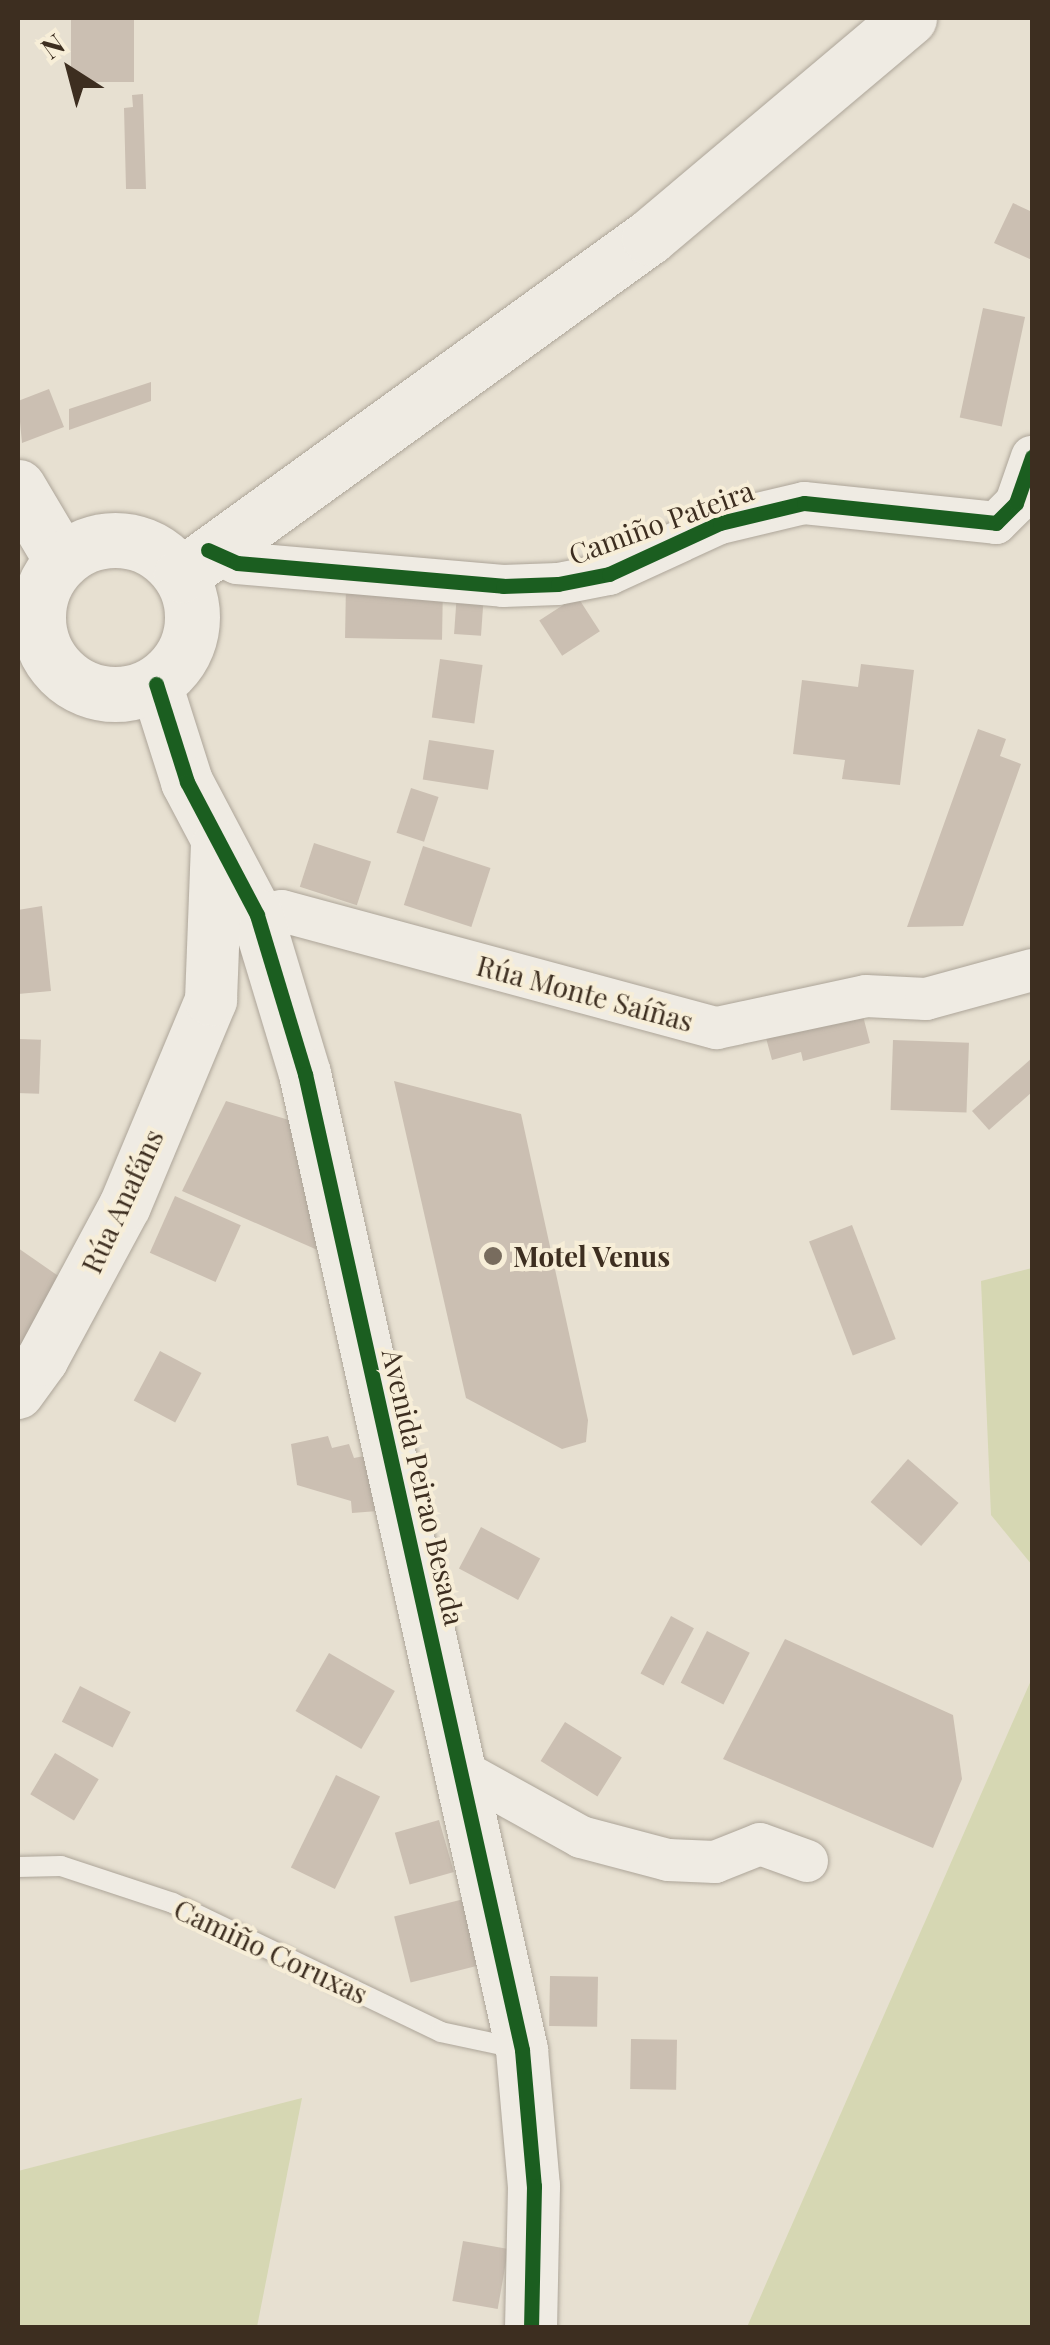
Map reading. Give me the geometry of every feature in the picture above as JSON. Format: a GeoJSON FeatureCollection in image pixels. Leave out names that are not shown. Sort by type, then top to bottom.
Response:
{"type":"FeatureCollection","features":[{"type":"Feature","properties":{"kind":"main road"},"geometry":{"type":"LineString","coordinates":[[194,562],[193,622],[188,647],[156,684],[105,695],[79,686],[51,660],[28,623],[46,583],[62,562],[102,541],[124,540],[166,558],[194,562],[650,237],[909,18]]}},
{"type":"Feature","properties":{"kind":"main road"},"geometry":{"type":"LineString","coordinates":[[18,486],[62,562]]}},
{"type":"Feature","properties":{"kind":"street","name":"Camiño Pateira"},"geometry":{"type":"LineString","coordinates":[[194,562],[444,576],[503,586],[558,584],[609,574],[720,523],[804,502],[996,523],[1016,503],[1032,457]]}},
{"type":"Feature","properties":{"kind":"street","name":"Avenida Peirao Besada"},"geometry":{"type":"LineString","coordinates":[[156,684],[186,782],[217,836],[264,938],[305,1074],[522,2050],[534,2186],[532,2328]]}},
{"type":"Feature","properties":{"kind":"street","name":"Rúa Anafáns"},"geometry":{"type":"LineString","coordinates":[[18,1393],[124,1206],[211,1000],[217,836]]}},
{"type":"Feature","properties":{"kind":"street","name":"Rúa Monte Saíñas"},"geometry":{"type":"LineString","coordinates":[[264,938],[282,912],[717,1028],[866,996],[926,999],[1032,970]]}},
{"type":"Feature","properties":{"kind":"street"},"geometry":{"type":"LineString","coordinates":[[211,1000],[264,938]]}},
{"type":"Feature","properties":{"kind":"street"},"geometry":{"type":"LineString","coordinates":[[462,1771],[581,1837],[633,1851],[715,1862],[760,1844],[806,1861]]}},
{"type":"Feature","properties":{"kind":"lane","name":"Camiño Coruxas"},"geometry":{"type":"LineString","coordinates":[[18,1867],[61,1866],[173,1903],[441,2032],[522,2050]]}},
{"type":"Feature","properties":{"kind":"green space"},"geometry":{"type":"Polygon","coordinates":[[[1032,1268],[1032,1565],[991,1515],[981,1281],[1032,1268]]]}},
{"type":"Feature","properties":{"kind":"green space"},"geometry":{"type":"Polygon","coordinates":[[[1032,1678],[1032,2327],[747,2327],[1032,1678]]]}},
{"type":"Feature","properties":{"kind":"green space"},"geometry":{"type":"Polygon","coordinates":[[[302,2098],[257,2327],[18,2327],[18,2171],[302,2098]]]}},
{"type":"Feature","properties":{"kind":"building"},"geometry":{"type":"Polygon","coordinates":[[[71,18],[134,18],[134,82],[71,82],[71,18]]]}},
{"type":"Feature","properties":{"kind":"building"},"geometry":{"type":"Polygon","coordinates":[[[143,94],[146,189],[126,189],[124,108],[133,107],[132,95],[143,94]]]}},
{"type":"Feature","properties":{"kind":"building"},"geometry":{"type":"Polygon","coordinates":[[[1013,203],[1030,211],[1032,205],[1032,260],[994,243],[1013,203]]]}},
{"type":"Feature","properties":{"kind":"building"},"geometry":{"type":"Polygon","coordinates":[[[983,308],[1025,317],[1002,426],[960,418],[983,308]]]}},
{"type":"Feature","properties":{"kind":"building"},"geometry":{"type":"Polygon","coordinates":[[[151,382],[151,401],[69,430],[69,409],[151,382]]]}},
{"type":"Feature","properties":{"kind":"building"},"geometry":{"type":"Polygon","coordinates":[[[49,389],[64,427],[22,443],[18,401],[49,389]]]}},
{"type":"Feature","properties":{"kind":"building"},"geometry":{"type":"Polygon","coordinates":[[[346,583],[443,585],[442,640],[345,638],[346,583]]]}},
{"type":"Feature","properties":{"kind":"building"},"geometry":{"type":"Polygon","coordinates":[[[457,592],[484,594],[481,636],[454,634],[457,592]]]}},
{"type":"Feature","properties":{"kind":"building"},"geometry":{"type":"Polygon","coordinates":[[[577,596],[600,631],[562,656],[539,621],[577,596]]]}},
{"type":"Feature","properties":{"kind":"building"},"geometry":{"type":"Polygon","coordinates":[[[440,659],[483,665],[474,723],[432,717],[440,659]]]}},
{"type":"Feature","properties":{"kind":"building"},"geometry":{"type":"Polygon","coordinates":[[[861,664],[914,670],[900,785],[842,779],[845,760],[793,754],[802,680],[858,687],[861,664]]]}},
{"type":"Feature","properties":{"kind":"building"},"geometry":{"type":"Polygon","coordinates":[[[978,729],[1006,739],[1000,756],[1021,764],[963,926],[907,927],[978,729]]]}},
{"type":"Feature","properties":{"kind":"building"},"geometry":{"type":"Polygon","coordinates":[[[429,740],[494,750],[488,790],[423,780],[429,740]]]}},
{"type":"Feature","properties":{"kind":"building"},"geometry":{"type":"Polygon","coordinates":[[[411,788],[439,797],[424,842],[396,833],[411,788]]]}},
{"type":"Feature","properties":{"kind":"building"},"geometry":{"type":"Polygon","coordinates":[[[314,843],[371,862],[357,905],[300,887],[314,843]]]}},
{"type":"Feature","properties":{"kind":"building"},"geometry":{"type":"Polygon","coordinates":[[[423,846],[491,868],[471,927],[404,905],[423,846]]]}},
{"type":"Feature","properties":{"kind":"building"},"geometry":{"type":"Polygon","coordinates":[[[42,906],[51,991],[18,994],[18,910],[42,906]]]}},
{"type":"Feature","properties":{"kind":"building"},"geometry":{"type":"Polygon","coordinates":[[[862,1012],[870,1043],[803,1061],[801,1052],[772,1060],[766,1038],[862,1012]]]}},
{"type":"Feature","properties":{"kind":"building"},"geometry":{"type":"Polygon","coordinates":[[[18,1039],[41,1040],[39,1094],[18,1093],[18,1039]]]}},
{"type":"Feature","properties":{"kind":"building"},"geometry":{"type":"Polygon","coordinates":[[[893,1040],[969,1043],[967,1113],[891,1110],[893,1040]]]}},
{"type":"Feature","properties":{"kind":"building"},"geometry":{"type":"Polygon","coordinates":[[[1032,1058],[1032,1092],[989,1130],[972,1111],[1032,1058]]]}},
{"type":"Feature","properties":{"kind":"building","name":"Motel Venus"},"geometry":{"type":"Polygon","coordinates":[[[394,1081],[521,1114],[588,1420],[586,1442],[562,1449],[466,1398],[394,1081]]]}},
{"type":"Feature","properties":{"kind":"building"},"geometry":{"type":"Polygon","coordinates":[[[226,1101],[299,1123],[329,1255],[182,1191],[226,1101]]]}},
{"type":"Feature","properties":{"kind":"building"},"geometry":{"type":"Polygon","coordinates":[[[175,1196],[241,1225],[216,1282],[150,1253],[175,1196]]]}},
{"type":"Feature","properties":{"kind":"building"},"geometry":{"type":"Polygon","coordinates":[[[852,1225],[896,1339],[853,1355],[809,1241],[852,1225]]]}},
{"type":"Feature","properties":{"kind":"building"},"geometry":{"type":"Polygon","coordinates":[[[18,1248],[67,1282],[18,1355],[18,1248]]]}},
{"type":"Feature","properties":{"kind":"building"},"geometry":{"type":"Polygon","coordinates":[[[160,1351],[201,1373],[175,1423],[134,1400],[160,1351]]]}},
{"type":"Feature","properties":{"kind":"building"},"geometry":{"type":"Polygon","coordinates":[[[328,1436],[332,1448],[349,1444],[354,1458],[369,1455],[378,1511],[352,1513],[351,1501],[297,1485],[291,1444],[328,1436]]]}},
{"type":"Feature","properties":{"kind":"building"},"geometry":{"type":"Polygon","coordinates":[[[908,1459],[959,1503],[921,1546],[871,1502],[908,1459]]]}},
{"type":"Feature","properties":{"kind":"building"},"geometry":{"type":"Polygon","coordinates":[[[481,1527],[540,1558],[518,1600],[459,1568],[481,1527]]]}},
{"type":"Feature","properties":{"kind":"building"},"geometry":{"type":"Polygon","coordinates":[[[671,1616],[694,1628],[663,1686],[640,1673],[671,1616]]]}},
{"type":"Feature","properties":{"kind":"building"},"geometry":{"type":"Polygon","coordinates":[[[707,1631],[750,1653],[723,1704],[681,1683],[707,1631]]]}},
{"type":"Feature","properties":{"kind":"building"},"geometry":{"type":"Polygon","coordinates":[[[785,1639],[953,1715],[962,1779],[933,1848],[723,1759],[785,1639]]]}},
{"type":"Feature","properties":{"kind":"building"},"geometry":{"type":"Polygon","coordinates":[[[329,1653],[395,1691],[361,1749],[296,1711],[329,1653]]]}},
{"type":"Feature","properties":{"kind":"building"},"geometry":{"type":"Polygon","coordinates":[[[80,1686],[131,1712],[113,1748],[62,1722],[80,1686]]]}},
{"type":"Feature","properties":{"kind":"building"},"geometry":{"type":"Polygon","coordinates":[[[565,1722],[622,1758],[597,1797],[541,1761],[565,1722]]]}},
{"type":"Feature","properties":{"kind":"building"},"geometry":{"type":"Polygon","coordinates":[[[55,1753],[99,1779],[74,1820],[30,1794],[55,1753]]]}},
{"type":"Feature","properties":{"kind":"building"},"geometry":{"type":"Polygon","coordinates":[[[336,1775],[380,1796],[335,1889],[291,1868],[336,1775]]]}},
{"type":"Feature","properties":{"kind":"building"},"geometry":{"type":"Polygon","coordinates":[[[439,1820],[454,1872],[410,1885],[395,1833],[439,1820]]]}},
{"type":"Feature","properties":{"kind":"building"},"geometry":{"type":"Polygon","coordinates":[[[464,1899],[480,1965],[411,1982],[394,1916],[464,1899]]]}},
{"type":"Feature","properties":{"kind":"building"},"geometry":{"type":"Polygon","coordinates":[[[550,1976],[598,1977],[597,2027],[549,2026],[550,1976]]]}},
{"type":"Feature","properties":{"kind":"building"},"geometry":{"type":"Polygon","coordinates":[[[631,2039],[677,2040],[676,2090],[630,2089],[631,2039]]]}},
{"type":"Feature","properties":{"kind":"building"},"geometry":{"type":"Polygon","coordinates":[[[463,2241],[508,2249],[498,2309],[452,2301],[463,2241]]]}},
{"type":"Feature","properties":{"kind":"cycle path"},"geometry":{"type":"LineString","coordinates":[[208,550],[237,563],[503,586],[558,584],[609,574],[720,523],[804,503],[996,523],[1016,503],[1032,457]]}},
{"type":"Feature","properties":{"kind":"cycle path"},"geometry":{"type":"LineString","coordinates":[[156,684],[187,782],[257,915],[305,1074],[522,2050],[534,2186],[531,2328]]}},
{"type":"Feature","properties":{"kind":"place","name":"Motel Venus"},"geometry":{"type":"Point","coordinates":[493,1256]}}]}
